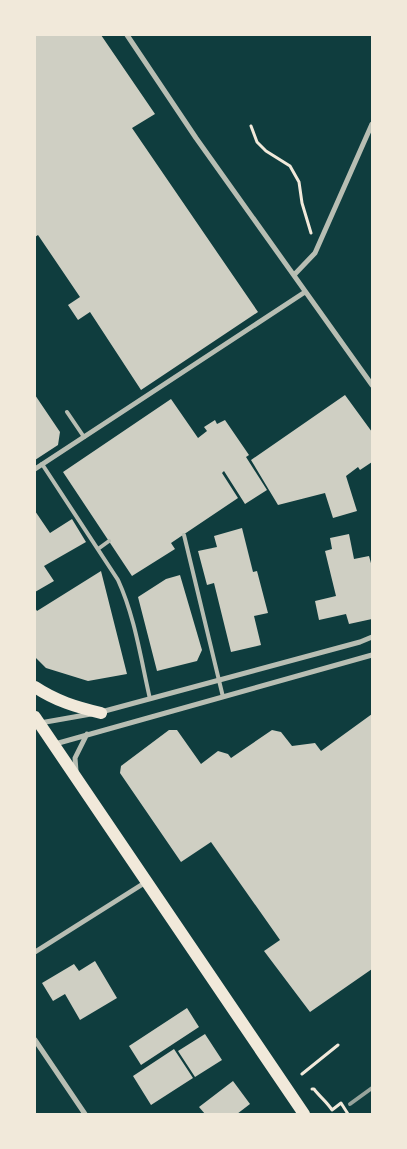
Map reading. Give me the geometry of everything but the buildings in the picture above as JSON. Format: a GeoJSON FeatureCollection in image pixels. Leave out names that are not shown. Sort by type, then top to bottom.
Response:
{"type":"FeatureCollection","features":[{"type":"Feature","properties":{"kind":"main road"},"geometry":{"type":"LineString","coordinates":[[35,687],[45,694],[73,707],[101,712]]}},
{"type":"Feature","properties":{"kind":"main road"},"geometry":{"type":"LineString","coordinates":[[37,720],[304,1114]]}},
{"type":"Feature","properties":{"kind":"street"},"geometry":{"type":"LineString","coordinates":[[127,35],[196,138],[372,385]]}},
{"type":"Feature","properties":{"kind":"street"},"geometry":{"type":"LineString","coordinates":[[294,275],[315,253],[372,124]]}},
{"type":"Feature","properties":{"kind":"street"},"geometry":{"type":"LineString","coordinates":[[35,469],[305,292]]}},
{"type":"Feature","properties":{"kind":"street"},"geometry":{"type":"LineString","coordinates":[[37,720],[101,712],[360,642],[372,637]]}},
{"type":"Feature","properties":{"kind":"street"},"geometry":{"type":"LineString","coordinates":[[54,744],[372,655]]}},
{"type":"Feature","properties":{"kind":"street"},"geometry":{"type":"LineString","coordinates":[[77,779],[75,758],[87,734]]}},
{"type":"Feature","properties":{"kind":"street"},"geometry":{"type":"LineString","coordinates":[[35,952],[146,882]]}},
{"type":"Feature","properties":{"kind":"street"},"geometry":{"type":"LineString","coordinates":[[35,1040],[85,1114]]}},
{"type":"Feature","properties":{"kind":"lane"},"geometry":{"type":"LineString","coordinates":[[67,412],[84,437]]}},
{"type":"Feature","properties":{"kind":"lane"},"geometry":{"type":"LineString","coordinates":[[42,464],[111,567],[124,593],[150,699]]}},
{"type":"Feature","properties":{"kind":"lane"},"geometry":{"type":"LineString","coordinates":[[184,535],[223,697]]}},
{"type":"Feature","properties":{"kind":"lane"},"geometry":{"type":"LineString","coordinates":[[98,549],[109,541]]}},
{"type":"Feature","properties":{"kind":"path"},"geometry":{"type":"LineString","coordinates":[[251,126],[257,142],[266,151],[290,166],[299,182],[302,203],[311,233]]}},
{"type":"Feature","properties":{"kind":"path"},"geometry":{"type":"LineString","coordinates":[[302,1074],[338,1045]]}},
{"type":"Feature","properties":{"kind":"path"},"geometry":{"type":"LineString","coordinates":[[312,1089],[314,1088],[332,1110],[341,1103],[348,1114],[352,1110]]}},
{"type":"Feature","properties":{"kind":"railway"},"geometry":{"type":"LineString","coordinates":[[350,1104],[372,1088]]}}]}
